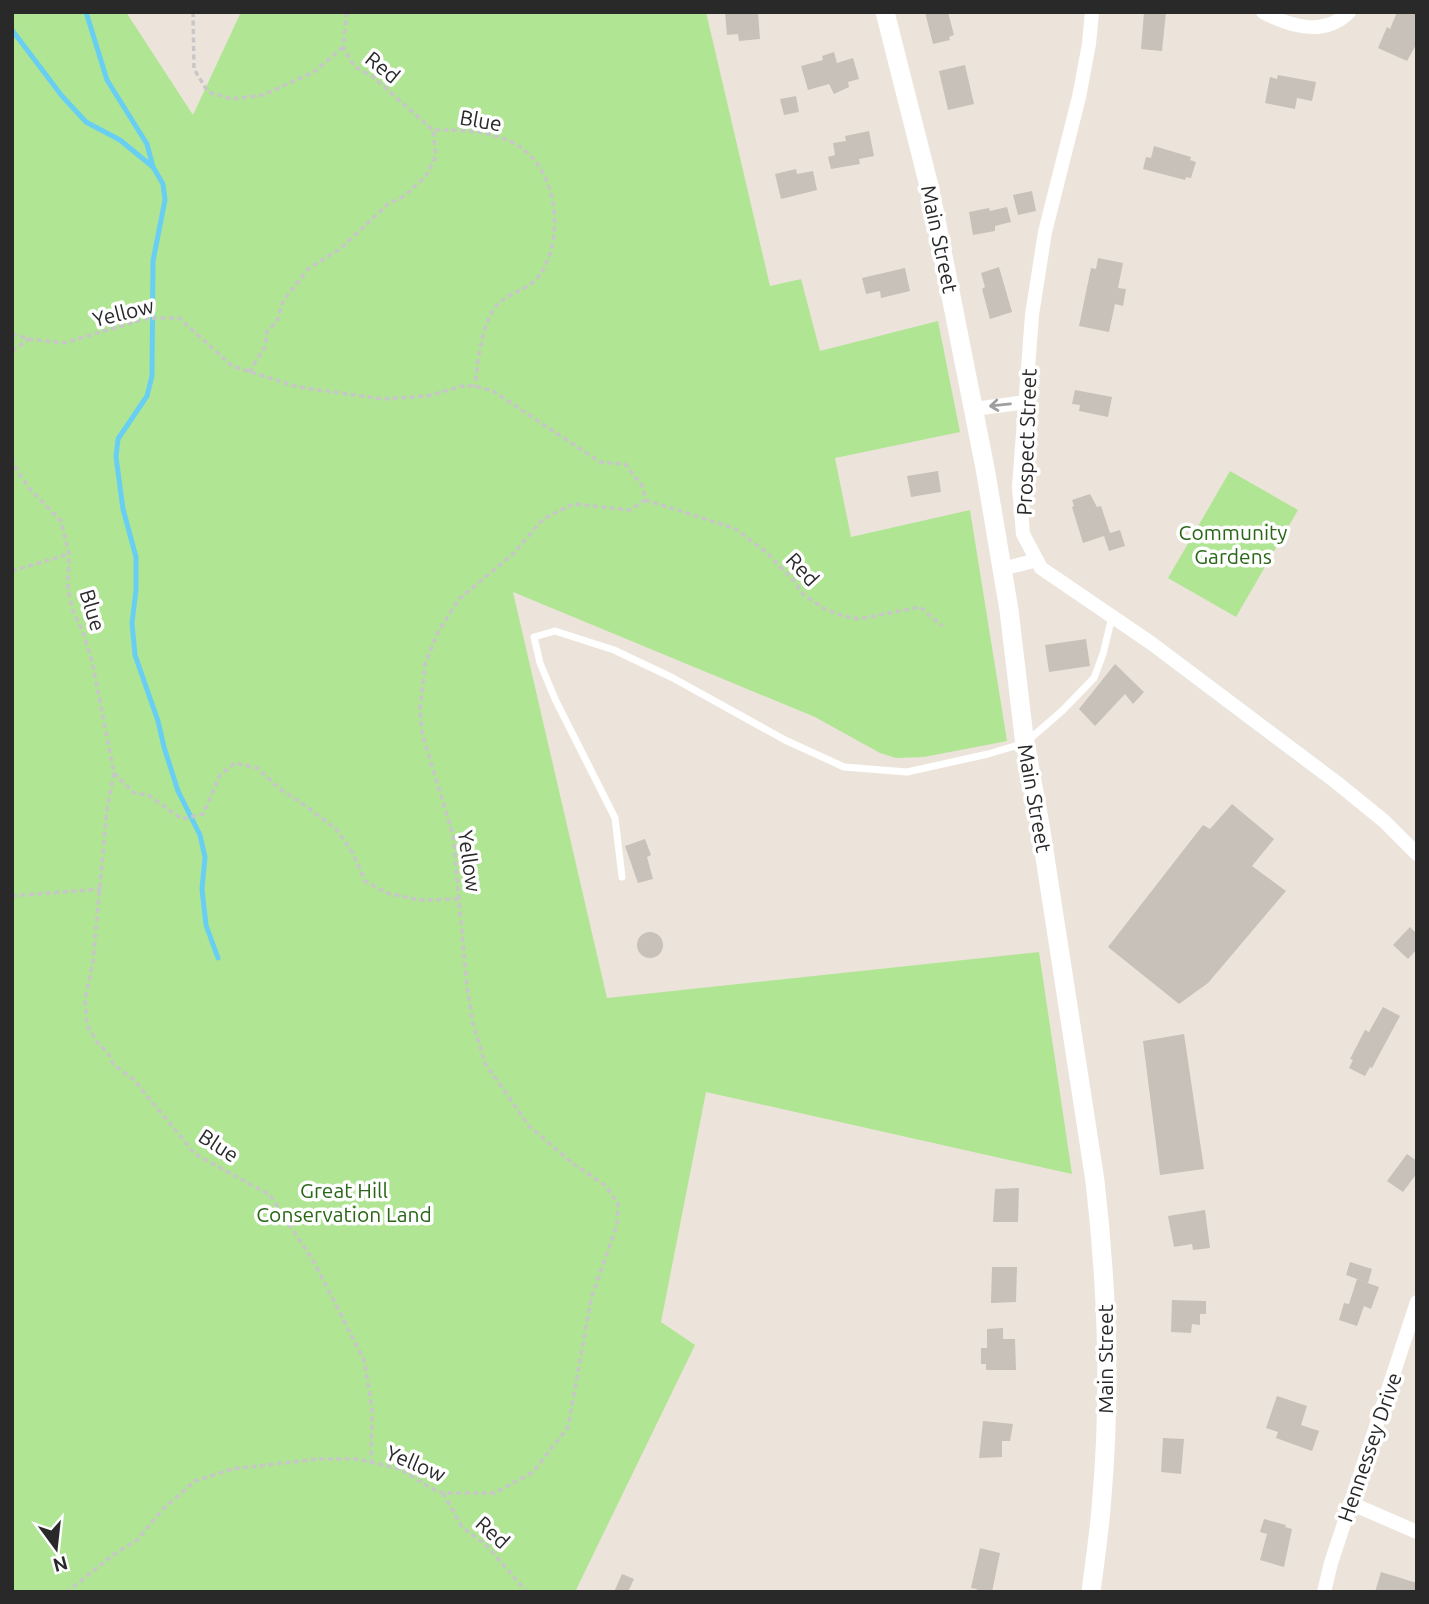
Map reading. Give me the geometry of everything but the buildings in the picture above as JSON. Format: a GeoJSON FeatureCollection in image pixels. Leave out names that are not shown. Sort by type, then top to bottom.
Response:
{"type":"FeatureCollection","features":[{"type":"Feature","properties":{"kind":"main road","name":"Main Street"},"geometry":{"type":"LineString","coordinates":[[885,12],[930,190],[974,409],[1002,569],[1025,743],[1066,986],[1101,1234],[1107,1333],[1106,1412],[1102,1496],[1091,1592]]}},
{"type":"Feature","properties":{"kind":"street","name":"Prospect Street"},"geometry":{"type":"LineString","coordinates":[[1092,12],[1079,97],[1045,232],[1032,315],[1022,427],[1020,499],[1023,534],[1041,568],[1112,616],[1336,782],[1384,821],[1417,854]]}},
{"type":"Feature","properties":{"kind":"street"},"geometry":{"type":"LineString","coordinates":[[1263,12],[1282,22],[1315,29],[1340,21],[1349,12]]}},
{"type":"Feature","properties":{"kind":"street"},"geometry":{"type":"LineString","coordinates":[[974,409],[1026,402]]}},
{"type":"Feature","properties":{"kind":"street"},"geometry":{"type":"LineString","coordinates":[[1002,569],[1037,560]]}},
{"type":"Feature","properties":{"kind":"street","name":"Hennessey Drive"},"geometry":{"type":"LineString","coordinates":[[1324,1592],[1350,1503],[1417,1302]]}},
{"type":"Feature","properties":{"kind":"street"},"geometry":{"type":"LineString","coordinates":[[1350,1503],[1417,1532]]}},
{"type":"Feature","properties":{"kind":"lane"},"geometry":{"type":"LineString","coordinates":[[622,877],[615,818],[555,699],[540,663],[534,637],[555,631],[614,650],[673,678],[785,740],[844,767],[907,772],[1025,743],[1094,678],[1112,616]]}},
{"type":"Feature","properties":{"kind":"path"},"geometry":{"type":"LineString","coordinates":[[193,12],[194,69],[208,92],[232,99],[263,95],[288,86],[314,72],[343,47]]}},
{"type":"Feature","properties":{"kind":"path","name":"Red"},"geometry":{"type":"LineString","coordinates":[[347,12],[343,47],[354,66],[373,77],[433,130]]}},
{"type":"Feature","properties":{"kind":"path","name":"Blue"},"geometry":{"type":"LineString","coordinates":[[249,372],[265,346],[267,331],[277,321],[284,301],[309,268],[340,249],[388,204],[404,196],[426,176],[436,156],[433,130],[475,131],[508,140],[525,149],[537,163],[553,200],[555,223],[553,247],[545,267],[532,285],[497,305],[488,322],[480,349],[475,386]]}},
{"type":"Feature","properties":{"kind":"path","name":"Yellow"},"geometry":{"type":"LineString","coordinates":[[12,334],[64,343],[148,318],[179,318],[232,366],[298,387],[383,399],[427,396],[463,386],[475,386]]}},
{"type":"Feature","properties":{"kind":"path"},"geometry":{"type":"LineString","coordinates":[[12,351],[29,339]]}},
{"type":"Feature","properties":{"kind":"path"},"geometry":{"type":"LineString","coordinates":[[475,386],[493,391],[526,411],[600,462],[625,464],[643,487],[645,500]]}},
{"type":"Feature","properties":{"kind":"path","name":"Blue"},"geometry":{"type":"LineString","coordinates":[[12,458],[15,470],[30,489],[61,520],[69,554],[70,600],[92,661],[114,774],[107,809],[93,961],[85,1000],[87,1025],[113,1064],[134,1080],[195,1154],[270,1195],[314,1262],[364,1360],[372,1408],[371,1461]]}},
{"type":"Feature","properties":{"kind":"path","name":"Red"},"geometry":{"type":"LineString","coordinates":[[645,500],[734,528],[766,552],[804,595],[831,611],[859,619],[920,607],[942,626]]}},
{"type":"Feature","properties":{"kind":"path","name":"Yellow"},"geometry":{"type":"LineString","coordinates":[[68,1592],[113,1555],[137,1540],[162,1510],[195,1481],[232,1468],[318,1459],[358,1458],[400,1469],[443,1493],[495,1493],[533,1472],[568,1427],[591,1299],[617,1224],[618,1204],[606,1186],[571,1162],[529,1126],[485,1063],[473,1024],[453,835],[422,733],[420,709],[425,664],[438,632],[459,599],[514,553],[543,519],[573,504],[630,510],[645,500]]}},
{"type":"Feature","properties":{"kind":"path"},"geometry":{"type":"LineString","coordinates":[[12,571],[69,554]]}},
{"type":"Feature","properties":{"kind":"path"},"geometry":{"type":"LineString","coordinates":[[114,774],[134,793],[148,795],[183,819],[203,814],[220,775],[235,763],[257,768],[280,789],[336,830],[353,853],[365,881],[387,894],[408,898],[460,899]]}},
{"type":"Feature","properties":{"kind":"path"},"geometry":{"type":"LineString","coordinates":[[12,896],[101,889]]}},
{"type":"Feature","properties":{"kind":"path","name":"Red"},"geometry":{"type":"LineString","coordinates":[[443,1493],[462,1527],[486,1545],[527,1592]]}},
{"type":"Feature","properties":{"kind":"green space","name":"Great Hill Conservation Land"},"geometry":{"type":"Polygon","coordinates":[[[12,12],[126,12],[193,115],[241,12],[706,12],[770,286],[801,279],[820,351],[938,321],[960,432],[835,458],[851,537],[970,510],[1007,741],[924,757],[896,758],[880,753],[815,717],[513,592],[607,998],[1039,952],[1072,1174],[706,1092],[661,1322],[695,1345],[575,1592],[12,1592],[12,12]]]}},
{"type":"Feature","properties":{"kind":"green space","name":"Community Gardens"},"geometry":{"type":"Polygon","coordinates":[[[1230,471],[1298,510],[1236,617],[1168,578],[1230,471]]]}},
{"type":"Feature","properties":{"kind":"waterway"},"geometry":{"type":"LineString","coordinates":[[86,12],[107,80],[147,144],[153,167]]}},
{"type":"Feature","properties":{"kind":"waterway"},"geometry":{"type":"LineString","coordinates":[[12,30],[62,96],[86,122],[120,140],[153,167],[163,184],[165,200],[153,261],[152,376],[147,396],[118,439],[116,457],[123,509],[136,557],[132,623],[135,655],[178,791],[200,835],[205,857],[202,889],[206,925],[218,958]]}}]}
